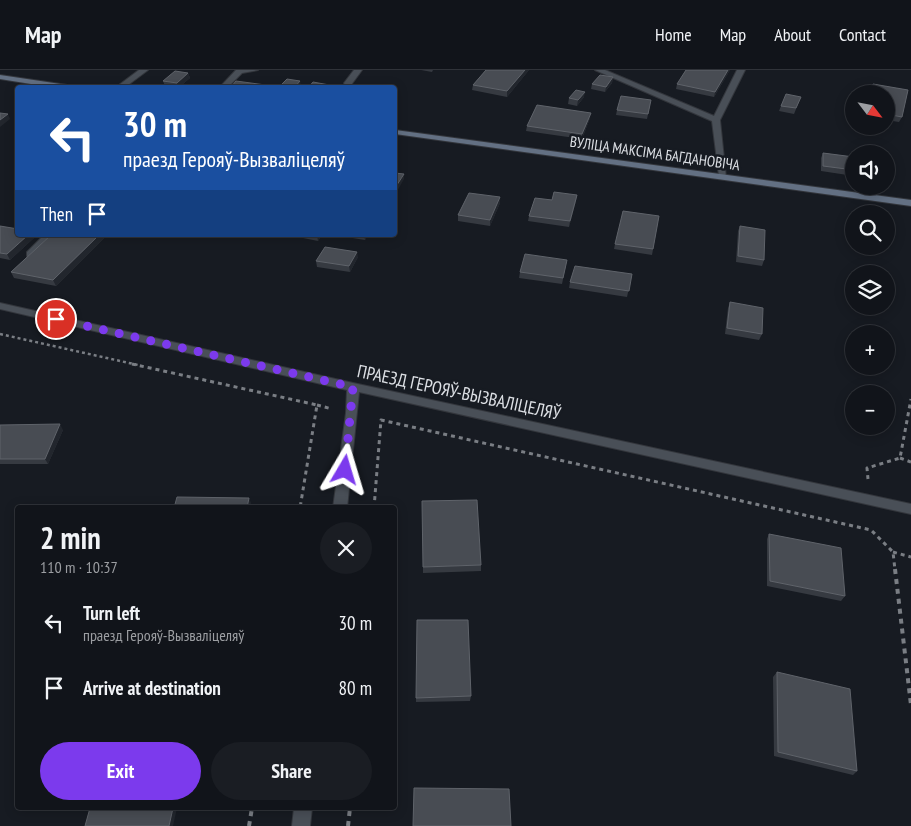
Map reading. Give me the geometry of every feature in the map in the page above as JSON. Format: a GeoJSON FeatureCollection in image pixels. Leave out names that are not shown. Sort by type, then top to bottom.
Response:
{"type":"FeatureCollection","features":[{"type":"Feature","properties":{"kind":"main road"},"geometry":{"type":"LineString","coordinates":[[0,77],[54,85]]}},
{"type":"Feature","properties":{"kind":"main road","name":"ВУЛІЦА МАКСІМА БАГДАНОВІЧА"},"geometry":{"type":"LineString","coordinates":[[397,132],[911,203]]}},
{"type":"Feature","properties":{"kind":"street"},"geometry":{"type":"LineString","coordinates":[[122,85],[144,70]]}},
{"type":"Feature","properties":{"kind":"street"},"geometry":{"type":"LineString","coordinates":[[225,85],[240,71],[254,70]]}},
{"type":"Feature","properties":{"kind":"street"},"geometry":{"type":"LineString","coordinates":[[348,83],[358,70]]}},
{"type":"Feature","properties":{"kind":"street"},"geometry":{"type":"LineString","coordinates":[[600,70],[716,120]]}},
{"type":"Feature","properties":{"kind":"street"},"geometry":{"type":"LineString","coordinates":[[723,176],[716,120],[741,70]]}},
{"type":"Feature","properties":{"kind":"street"},"geometry":{"type":"LineString","coordinates":[[30,254],[48,237]]}},
{"type":"Feature","properties":{"kind":"street","name":"ПРАЕЗД ГЕРОЯЎ-ВЫЗВАЛІЦЕЛЯЎ"},"geometry":{"type":"LineString","coordinates":[[0,306],[353,387],[911,509]]}},
{"type":"Feature","properties":{"kind":"street"},"geometry":{"type":"LineString","coordinates":[[340,505],[352,413],[353,387]]}},
{"type":"Feature","properties":{"kind":"street"},"geometry":{"type":"LineString","coordinates":[[301,826],[303,810]]}},
{"type":"Feature","properties":{"kind":"path"},"geometry":{"type":"LineString","coordinates":[[0,334],[317,405],[300,505]]}},
{"type":"Feature","properties":{"kind":"path"},"geometry":{"type":"LineString","coordinates":[[900,458],[911,399]]}},
{"type":"Feature","properties":{"kind":"path"},"geometry":{"type":"LineString","coordinates":[[374,505],[381,420],[871,530],[893,552],[911,557]]}},
{"type":"Feature","properties":{"kind":"path"},"geometry":{"type":"LineString","coordinates":[[867,468],[900,458],[911,462]]}},
{"type":"Feature","properties":{"kind":"path"},"geometry":{"type":"LineString","coordinates":[[893,552],[911,705]]}},
{"type":"Feature","properties":{"kind":"path"},"geometry":{"type":"LineString","coordinates":[[249,826],[252,810]]}},
{"type":"Feature","properties":{"kind":"path"},"geometry":{"type":"LineString","coordinates":[[348,826],[350,810]]}},
{"type":"Feature","properties":{"kind":"building"},"geometry":{"type":"Polygon","coordinates":[[[486,70],[525,70],[507,91],[473,85],[486,70]]]}},
{"type":"Feature","properties":{"kind":"building"},"geometry":{"type":"Polygon","coordinates":[[[686,70],[728,70],[715,92],[677,84],[686,70]]]}},
{"type":"Feature","properties":{"kind":"building"},"geometry":{"type":"Polygon","coordinates":[[[175,71],[188,73],[177,83],[163,81],[175,71]]]}},
{"type":"Feature","properties":{"kind":"building"},"geometry":{"type":"Polygon","coordinates":[[[600,75],[613,77],[606,87],[592,84],[600,75]]]}},
{"type":"Feature","properties":{"kind":"building"},"geometry":{"type":"Polygon","coordinates":[[[287,79],[300,81],[297,85],[281,85],[287,79]]]}},
{"type":"Feature","properties":{"kind":"building"},"geometry":{"type":"Polygon","coordinates":[[[236,81],[266,85],[233,85],[236,81]]]}},
{"type":"Feature","properties":{"kind":"building"},"geometry":{"type":"Polygon","coordinates":[[[313,82],[330,85],[310,85],[313,82]]]}},
{"type":"Feature","properties":{"kind":"building"},"geometry":{"type":"Polygon","coordinates":[[[895,88],[908,90],[902,117],[895,116],[895,88]]]}},
{"type":"Feature","properties":{"kind":"building"},"geometry":{"type":"Polygon","coordinates":[[[576,90],[585,92],[578,100],[569,98],[576,90]]]}},
{"type":"Feature","properties":{"kind":"building"},"geometry":{"type":"Polygon","coordinates":[[[786,94],[801,97],[796,108],[781,106],[786,94]]]}},
{"type":"Feature","properties":{"kind":"building"},"geometry":{"type":"Polygon","coordinates":[[[621,96],[651,100],[648,114],[617,110],[621,96]]]}},
{"type":"Feature","properties":{"kind":"building"},"geometry":{"type":"Polygon","coordinates":[[[537,105],[591,113],[582,134],[527,126],[537,105]]]}},
{"type":"Feature","properties":{"kind":"building"},"geometry":{"type":"Polygon","coordinates":[[[0,113],[8,114],[0,120],[0,113]]]}},
{"type":"Feature","properties":{"kind":"building"},"geometry":{"type":"Polygon","coordinates":[[[823,153],[845,156],[845,169],[823,166],[823,153]]]}},
{"type":"Feature","properties":{"kind":"building"},"geometry":{"type":"Polygon","coordinates":[[[397,173],[404,174],[397,185],[397,173]]]}},
{"type":"Feature","properties":{"kind":"building"},"geometry":{"type":"Polygon","coordinates":[[[554,192],[577,195],[570,221],[529,216],[535,198],[552,200],[554,192]]]}},
{"type":"Feature","properties":{"kind":"building"},"geometry":{"type":"Polygon","coordinates":[[[469,193],[500,197],[490,220],[458,215],[469,193]]]}},
{"type":"Feature","properties":{"kind":"building"},"geometry":{"type":"Polygon","coordinates":[[[623,211],[659,216],[653,249],[615,244],[623,211]]]}},
{"type":"Feature","properties":{"kind":"building"},"geometry":{"type":"Polygon","coordinates":[[[0,226],[15,228],[15,237],[26,237],[7,254],[0,253],[0,226]]]}},
{"type":"Feature","properties":{"kind":"building"},"geometry":{"type":"Polygon","coordinates":[[[740,226],[765,230],[764,260],[738,256],[740,226]]]}},
{"type":"Feature","properties":{"kind":"building"},"geometry":{"type":"Polygon","coordinates":[[[49,237],[97,237],[53,280],[11,272],[49,237]]]}},
{"type":"Feature","properties":{"kind":"building"},"geometry":{"type":"Polygon","coordinates":[[[325,247],[357,252],[349,266],[316,261],[325,247]]]}},
{"type":"Feature","properties":{"kind":"building"},"geometry":{"type":"Polygon","coordinates":[[[525,254],[567,260],[563,278],[520,272],[525,254]]]}},
{"type":"Feature","properties":{"kind":"building"},"geometry":{"type":"Polygon","coordinates":[[[575,266],[632,274],[629,291],[570,282],[575,266]]]}},
{"type":"Feature","properties":{"kind":"building"},"geometry":{"type":"Polygon","coordinates":[[[730,302],[763,308],[762,334],[727,328],[730,302]]]}},
{"type":"Feature","properties":{"kind":"building"},"geometry":{"type":"Polygon","coordinates":[[[60,424],[45,459],[0,459],[0,425],[60,424]]]}},
{"type":"Feature","properties":{"kind":"building"},"geometry":{"type":"Polygon","coordinates":[[[177,497],[249,498],[248,505],[175,505],[177,497]]]}},
{"type":"Feature","properties":{"kind":"building"},"geometry":{"type":"Polygon","coordinates":[[[477,500],[481,565],[423,567],[422,501],[477,500]]]}},
{"type":"Feature","properties":{"kind":"building"},"geometry":{"type":"Polygon","coordinates":[[[769,534],[841,548],[845,596],[770,581],[769,534]]]}},
{"type":"Feature","properties":{"kind":"building"},"geometry":{"type":"Polygon","coordinates":[[[417,620],[468,620],[471,696],[416,698],[417,620]]]}},
{"type":"Feature","properties":{"kind":"building"},"geometry":{"type":"Polygon","coordinates":[[[777,672],[850,689],[857,771],[778,752],[777,672]]]}},
{"type":"Feature","properties":{"kind":"building"},"geometry":{"type":"Polygon","coordinates":[[[414,788],[509,789],[511,826],[413,826],[414,788]]]}},
{"type":"Feature","properties":{"kind":"building"},"geometry":{"type":"Polygon","coordinates":[[[89,810],[173,810],[169,826],[85,826],[89,810]]]}},
{"type":"Feature","properties":{"kind":"route"},"geometry":{"type":"LineString","coordinates":[[56,319],[353,387],[345,470]]}}]}
